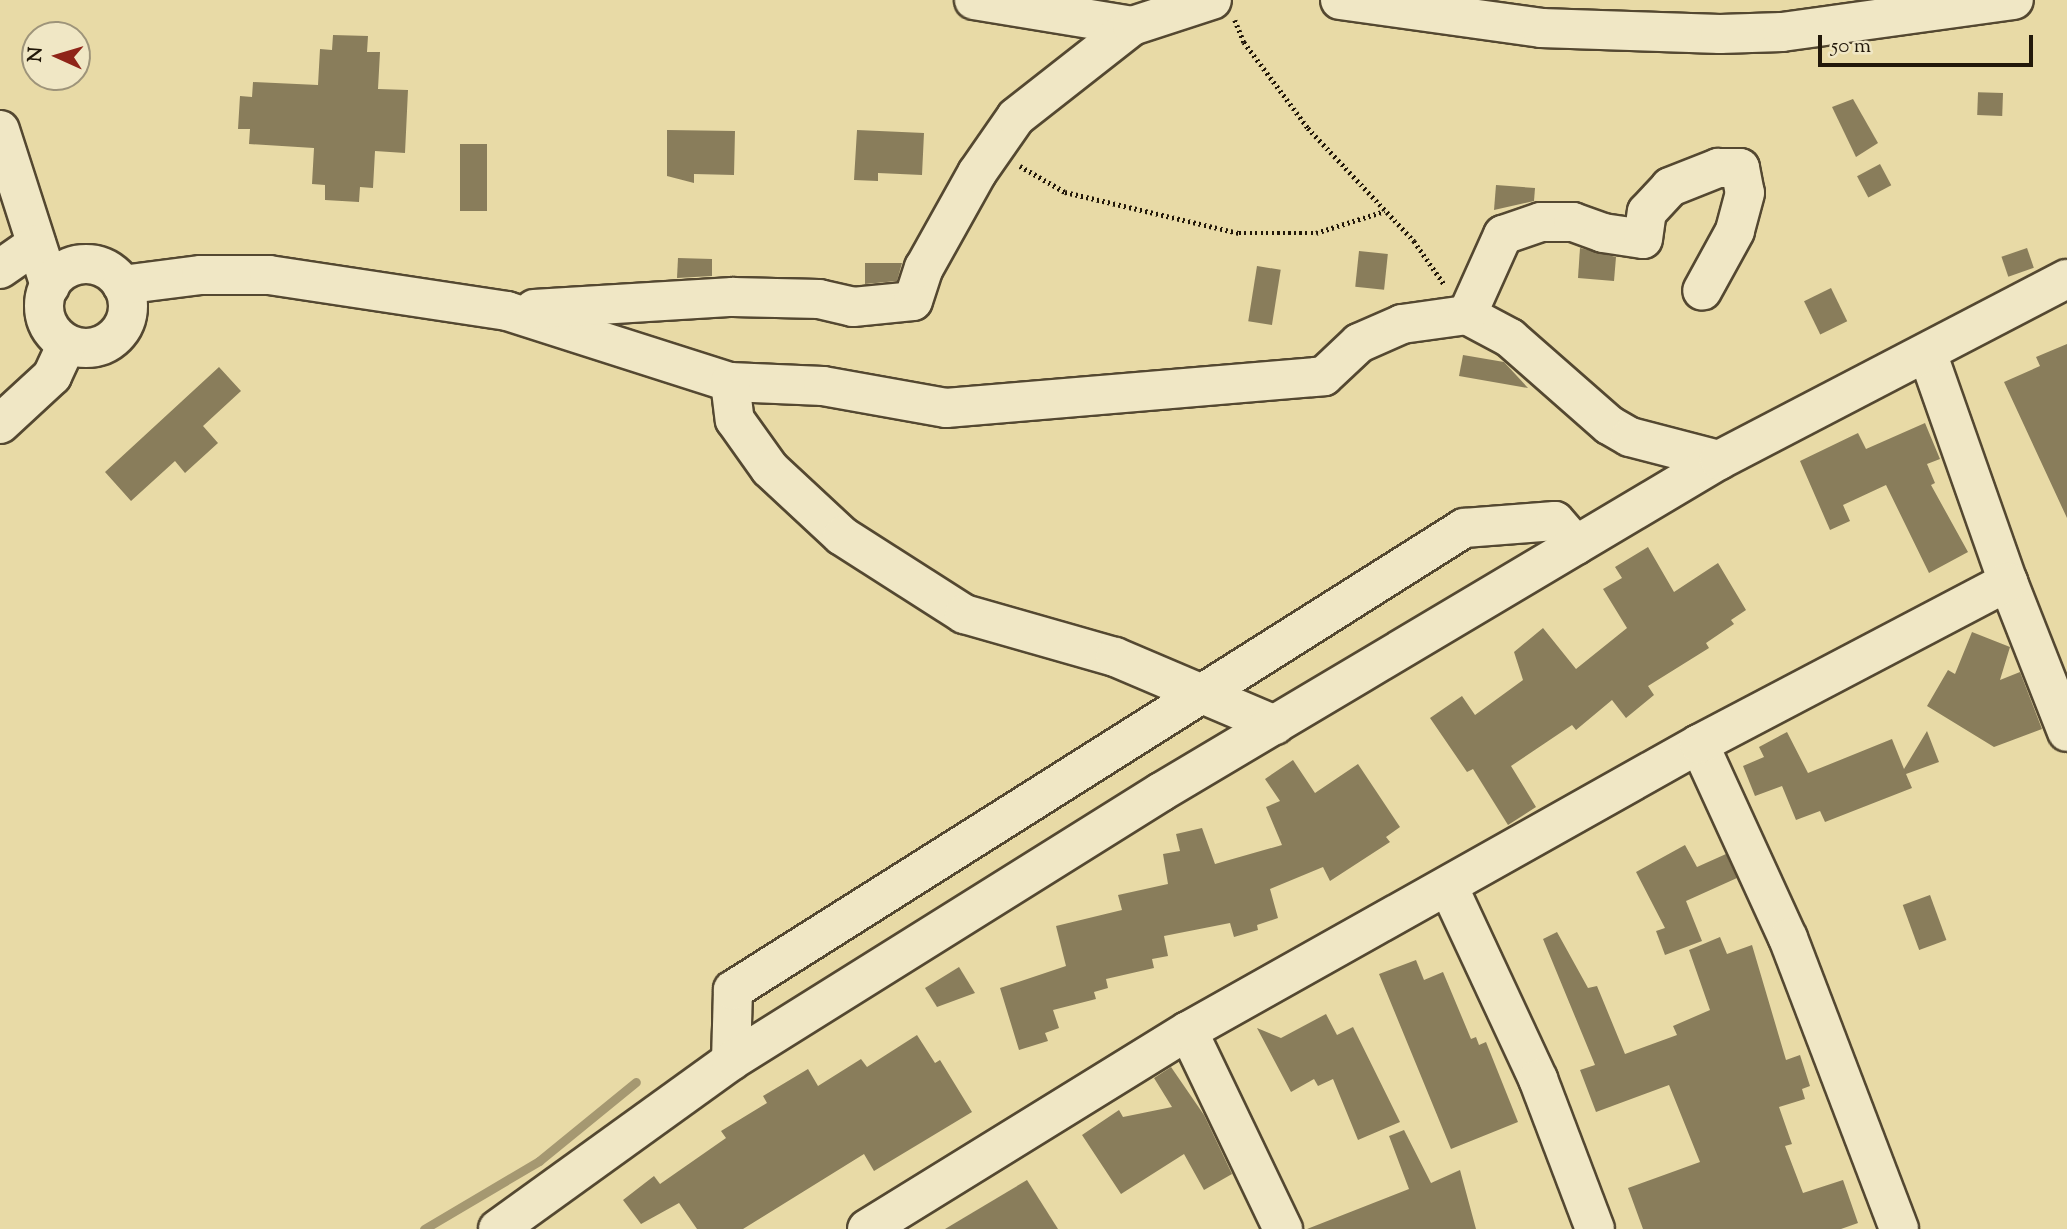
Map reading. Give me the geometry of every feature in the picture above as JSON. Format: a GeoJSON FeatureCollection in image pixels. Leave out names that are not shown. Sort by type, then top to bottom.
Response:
{"type":"FeatureCollection","features":[{"type":"Feature","properties":{"kind":"street"},"geometry":{"type":"LineString","coordinates":[[974,0],[1132,26],[1222,5]]}},
{"type":"Feature","properties":{"kind":"street"},"geometry":{"type":"LineString","coordinates":[[1340,0],[1541,28],[1720,34],[1782,32],[2014,0]]}},
{"type":"Feature","properties":{"kind":"street"},"geometry":{"type":"LineString","coordinates":[[508,311],[733,298],[819,299],[853,307],[913,301],[924,268],[977,173],[1016,117],[1132,26]]}},
{"type":"Feature","properties":{"kind":"street"},"geometry":{"type":"LineString","coordinates":[[0,130],[50,286],[46,318],[66,344],[88,349],[117,335],[128,305],[122,285],[107,270],[85,264],[65,270],[50,286]]}},
{"type":"Feature","properties":{"kind":"street"},"geometry":{"type":"LineString","coordinates":[[1462,316],[1503,235],[1541,222],[1573,222],[1603,233],[1643,239],[1647,212],[1670,187],[1718,168],[1740,168],[1745,193],[1735,231],[1702,291]]}},
{"type":"Feature","properties":{"kind":"street"},"geometry":{"type":"LineString","coordinates":[[0,269],[36,244]]}},
{"type":"Feature","properties":{"kind":"street"},"geometry":{"type":"LineString","coordinates":[[122,285],[201,275],[269,275],[508,311],[730,383],[823,386],[946,408],[1324,376],[1359,343],[1402,324],[1462,316],[1510,338],[1609,425],[1630,437],[1719,460]]}},
{"type":"Feature","properties":{"kind":"street"},"geometry":{"type":"LineString","coordinates":[[498,1229],[731,1061],[1275,725],[1719,460],[1928,355],[2067,279]]}},
{"type":"Feature","properties":{"kind":"street"},"geometry":{"type":"LineString","coordinates":[[0,424],[52,376],[66,344]]}},
{"type":"Feature","properties":{"kind":"street"},"geometry":{"type":"LineString","coordinates":[[1928,355],[2008,582],[2067,732]]}},
{"type":"Feature","properties":{"kind":"street"},"geometry":{"type":"LineString","coordinates":[[730,383],[735,420],[770,469],[842,536],[964,614],[1115,657],[1275,725]]}},
{"type":"Feature","properties":{"kind":"street"},"geometry":{"type":"LineString","coordinates":[[731,1061],[733,990],[1198,692],[1464,528],[1555,521],[1576,545]]}},
{"type":"Feature","properties":{"kind":"street"},"geometry":{"type":"LineString","coordinates":[[867,1229],[1188,1031],[1449,888],[1699,744],[2008,582]]}},
{"type":"Feature","properties":{"kind":"street"},"geometry":{"type":"LineString","coordinates":[[1699,744],[1788,938],[1899,1229]]}},
{"type":"Feature","properties":{"kind":"street"},"geometry":{"type":"LineString","coordinates":[[1449,888],[1538,1079],[1595,1229]]}},
{"type":"Feature","properties":{"kind":"street"},"geometry":{"type":"LineString","coordinates":[[1188,1031],[1283,1229]]}},
{"type":"Feature","properties":{"kind":"path"},"geometry":{"type":"LineString","coordinates":[[1222,5],[1244,42],[1308,128],[1414,241],[1450,291],[1462,316]]}},
{"type":"Feature","properties":{"kind":"path"},"geometry":{"type":"LineString","coordinates":[[999,145],[1024,170],[1065,192],[1240,233],[1316,233],[1385,211]]}},
{"type":"Feature","properties":{"kind":"building"},"geometry":{"type":"Polygon","coordinates":[[[333,35],[368,36],[367,52],[380,52],[378,89],[408,90],[405,153],[375,151],[373,188],[360,187],[359,202],[325,200],[325,185],[312,184],[314,148],[249,144],[250,129],[238,129],[240,96],[252,97],[253,82],[318,85],[320,49],[332,50],[333,35]]]}},
{"type":"Feature","properties":{"kind":"building"},"geometry":{"type":"Polygon","coordinates":[[[1978,92],[2003,93],[2002,116],[1977,115],[1978,92]]]}},
{"type":"Feature","properties":{"kind":"building"},"geometry":{"type":"Polygon","coordinates":[[[1853,99],[1878,143],[1856,157],[1832,107],[1853,99]]]}},
{"type":"Feature","properties":{"kind":"building"},"geometry":{"type":"Polygon","coordinates":[[[667,130],[735,131],[734,175],[694,174],[694,183],[667,176],[667,130]]]}},
{"type":"Feature","properties":{"kind":"building"},"geometry":{"type":"Polygon","coordinates":[[[857,130],[924,133],[922,175],[878,173],[878,181],[854,180],[857,130]]]}},
{"type":"Feature","properties":{"kind":"building"},"geometry":{"type":"Polygon","coordinates":[[[460,144],[487,144],[487,211],[460,211],[460,144]]]}},
{"type":"Feature","properties":{"kind":"building"},"geometry":{"type":"Polygon","coordinates":[[[1880,164],[1891,185],[1868,197],[1857,176],[1880,164]]]}},
{"type":"Feature","properties":{"kind":"building"},"geometry":{"type":"Polygon","coordinates":[[[1496,185],[1535,188],[1534,201],[1494,210],[1496,185]]]}},
{"type":"Feature","properties":{"kind":"building"},"geometry":{"type":"Polygon","coordinates":[[[1580,248],[1616,257],[1614,281],[1578,278],[1580,248]]]}},
{"type":"Feature","properties":{"kind":"building"},"geometry":{"type":"Polygon","coordinates":[[[2027,248],[2034,268],[2008,277],[2001,257],[2027,248]]]}},
{"type":"Feature","properties":{"kind":"building"},"geometry":{"type":"Polygon","coordinates":[[[1359,251],[1388,254],[1384,290],[1355,287],[1359,251]]]}},
{"type":"Feature","properties":{"kind":"building"},"geometry":{"type":"Polygon","coordinates":[[[678,258],[712,259],[712,276],[677,278],[678,258]]]}},
{"type":"Feature","properties":{"kind":"building"},"geometry":{"type":"Polygon","coordinates":[[[865,263],[902,263],[897,281],[865,284],[865,263]]]}},
{"type":"Feature","properties":{"kind":"building"},"geometry":{"type":"Polygon","coordinates":[[[1257,266],[1281,270],[1272,325],[1248,321],[1257,266]]]}},
{"type":"Feature","properties":{"kind":"building"},"geometry":{"type":"Polygon","coordinates":[[[1831,288],[1847,321],[1820,334],[1804,301],[1831,288]]]}},
{"type":"Feature","properties":{"kind":"building"},"geometry":{"type":"Polygon","coordinates":[[[2067,344],[2067,518],[2004,382],[2040,366],[2036,357],[2067,344]]]}},
{"type":"Feature","properties":{"kind":"building"},"geometry":{"type":"Polygon","coordinates":[[[1463,355],[1504,362],[1528,388],[1459,376],[1463,355]]]}},
{"type":"Feature","properties":{"kind":"building"},"geometry":{"type":"Polygon","coordinates":[[[219,367],[241,391],[203,426],[218,443],[185,473],[175,461],[131,501],[105,472],[219,367]]]}},
{"type":"Feature","properties":{"kind":"building"},"geometry":{"type":"Polygon","coordinates":[[[1925,423],[1940,459],[1927,464],[1935,483],[1931,485],[1968,552],[1929,573],[1886,485],[1843,505],[1850,521],[1830,530],[1800,461],[1858,433],[1866,449],[1925,423]]]}},
{"type":"Feature","properties":{"kind":"building"},"geometry":{"type":"Polygon","coordinates":[[[1648,547],[1674,592],[1718,563],[1746,610],[1731,620],[1734,624],[1706,643],[1709,648],[1648,686],[1654,695],[1626,718],[1612,700],[1576,730],[1572,725],[1511,766],[1536,807],[1508,825],[1473,769],[1467,772],[1430,718],[1462,696],[1475,715],[1523,680],[1514,652],[1543,628],[1576,669],[1627,628],[1603,589],[1622,578],[1615,567],[1648,547]]]}},
{"type":"Feature","properties":{"kind":"building"},"geometry":{"type":"Polygon","coordinates":[[[1972,632],[2010,647],[2000,680],[2020,672],[2042,729],[1994,747],[1927,706],[1948,670],[1955,674],[1972,632]]]}},
{"type":"Feature","properties":{"kind":"building"},"geometry":{"type":"Polygon","coordinates":[[[1927,731],[1939,762],[1906,774],[1912,788],[1825,822],[1820,811],[1796,820],[1782,786],[1755,796],[1743,766],[1764,757],[1759,747],[1787,732],[1808,773],[1892,739],[1904,769],[1927,731]]]}},
{"type":"Feature","properties":{"kind":"building"},"geometry":{"type":"Polygon","coordinates":[[[1293,760],[1315,793],[1358,764],[1400,827],[1386,837],[1390,842],[1330,881],[1323,867],[1270,889],[1278,918],[1257,925],[1258,930],[1234,937],[1230,923],[1164,936],[1168,956],[1152,959],[1154,968],[1106,979],[1108,988],[1094,992],[1096,999],[1053,1010],[1059,1028],[1045,1033],[1048,1041],[1019,1050],[1000,988],[1066,966],[1056,926],[1122,910],[1118,895],[1168,884],[1163,854],[1180,851],[1176,834],[1202,828],[1215,864],[1282,845],[1266,807],[1280,801],[1265,779],[1293,760]]]}},
{"type":"Feature","properties":{"kind":"building"},"geometry":{"type":"Polygon","coordinates":[[[1685,845],[1697,867],[1726,854],[1737,878],[1686,901],[1702,941],[1665,955],[1656,931],[1665,928],[1636,872],[1685,845]]]}},
{"type":"Feature","properties":{"kind":"building"},"geometry":{"type":"Polygon","coordinates":[[[1930,895],[1946,940],[1919,950],[1903,905],[1930,895]]]}},
{"type":"Feature","properties":{"kind":"building"},"geometry":{"type":"Polygon","coordinates":[[[1557,932],[1588,988],[1597,986],[1625,1054],[1677,1035],[1673,1026],[1710,1010],[1689,950],[1720,937],[1727,954],[1752,945],[1786,1060],[1800,1055],[1810,1086],[1802,1089],[1805,1099],[1779,1107],[1792,1144],[1785,1146],[1803,1193],[1843,1180],[1858,1223],[1841,1229],[1643,1229],[1628,1188],[1700,1162],[1669,1085],[1596,1112],[1580,1070],[1595,1065],[1543,939],[1557,932]]]}},
{"type":"Feature","properties":{"kind":"building"},"geometry":{"type":"Polygon","coordinates":[[[1416,960],[1424,980],[1443,972],[1471,1039],[1476,1037],[1479,1045],[1486,1042],[1518,1122],[1451,1149],[1379,974],[1416,960]]]}},
{"type":"Feature","properties":{"kind":"building"},"geometry":{"type":"Polygon","coordinates":[[[959,967],[975,993],[937,1007],[925,988],[959,967]]]}},
{"type":"Feature","properties":{"kind":"building"},"geometry":{"type":"Polygon","coordinates":[[[1326,1014],[1337,1035],[1353,1027],[1400,1122],[1358,1140],[1333,1079],[1318,1086],[1314,1079],[1291,1092],[1257,1028],[1281,1038],[1326,1014]]]}},
{"type":"Feature","properties":{"kind":"building"},"geometry":{"type":"Polygon","coordinates":[[[917,1035],[935,1063],[940,1060],[972,1112],[874,1171],[864,1154],[743,1229],[697,1229],[679,1203],[641,1224],[623,1200],[654,1176],[660,1184],[726,1138],[721,1131],[767,1103],[763,1096],[808,1069],[818,1086],[861,1059],[867,1067],[917,1035]]]}},
{"type":"Feature","properties":{"kind":"building"},"geometry":{"type":"Polygon","coordinates":[[[1171,1067],[1204,1115],[1232,1174],[1204,1190],[1184,1154],[1121,1194],[1082,1135],[1119,1110],[1123,1117],[1172,1107],[1154,1078],[1171,1067]]]}},
{"type":"Feature","properties":{"kind":"building"},"geometry":{"type":"Polygon","coordinates":[[[1404,1130],[1431,1183],[1460,1170],[1476,1229],[1307,1229],[1409,1189],[1389,1136],[1404,1130]]]}},
{"type":"Feature","properties":{"kind":"building"},"geometry":{"type":"Polygon","coordinates":[[[1027,1180],[1058,1229],[945,1229],[1027,1180]]]}},
{"type":"Feature","properties":{"kind":"waterway"},"geometry":{"type":"LineString","coordinates":[[424,1229],[539,1161],[636,1082]]}}]}
